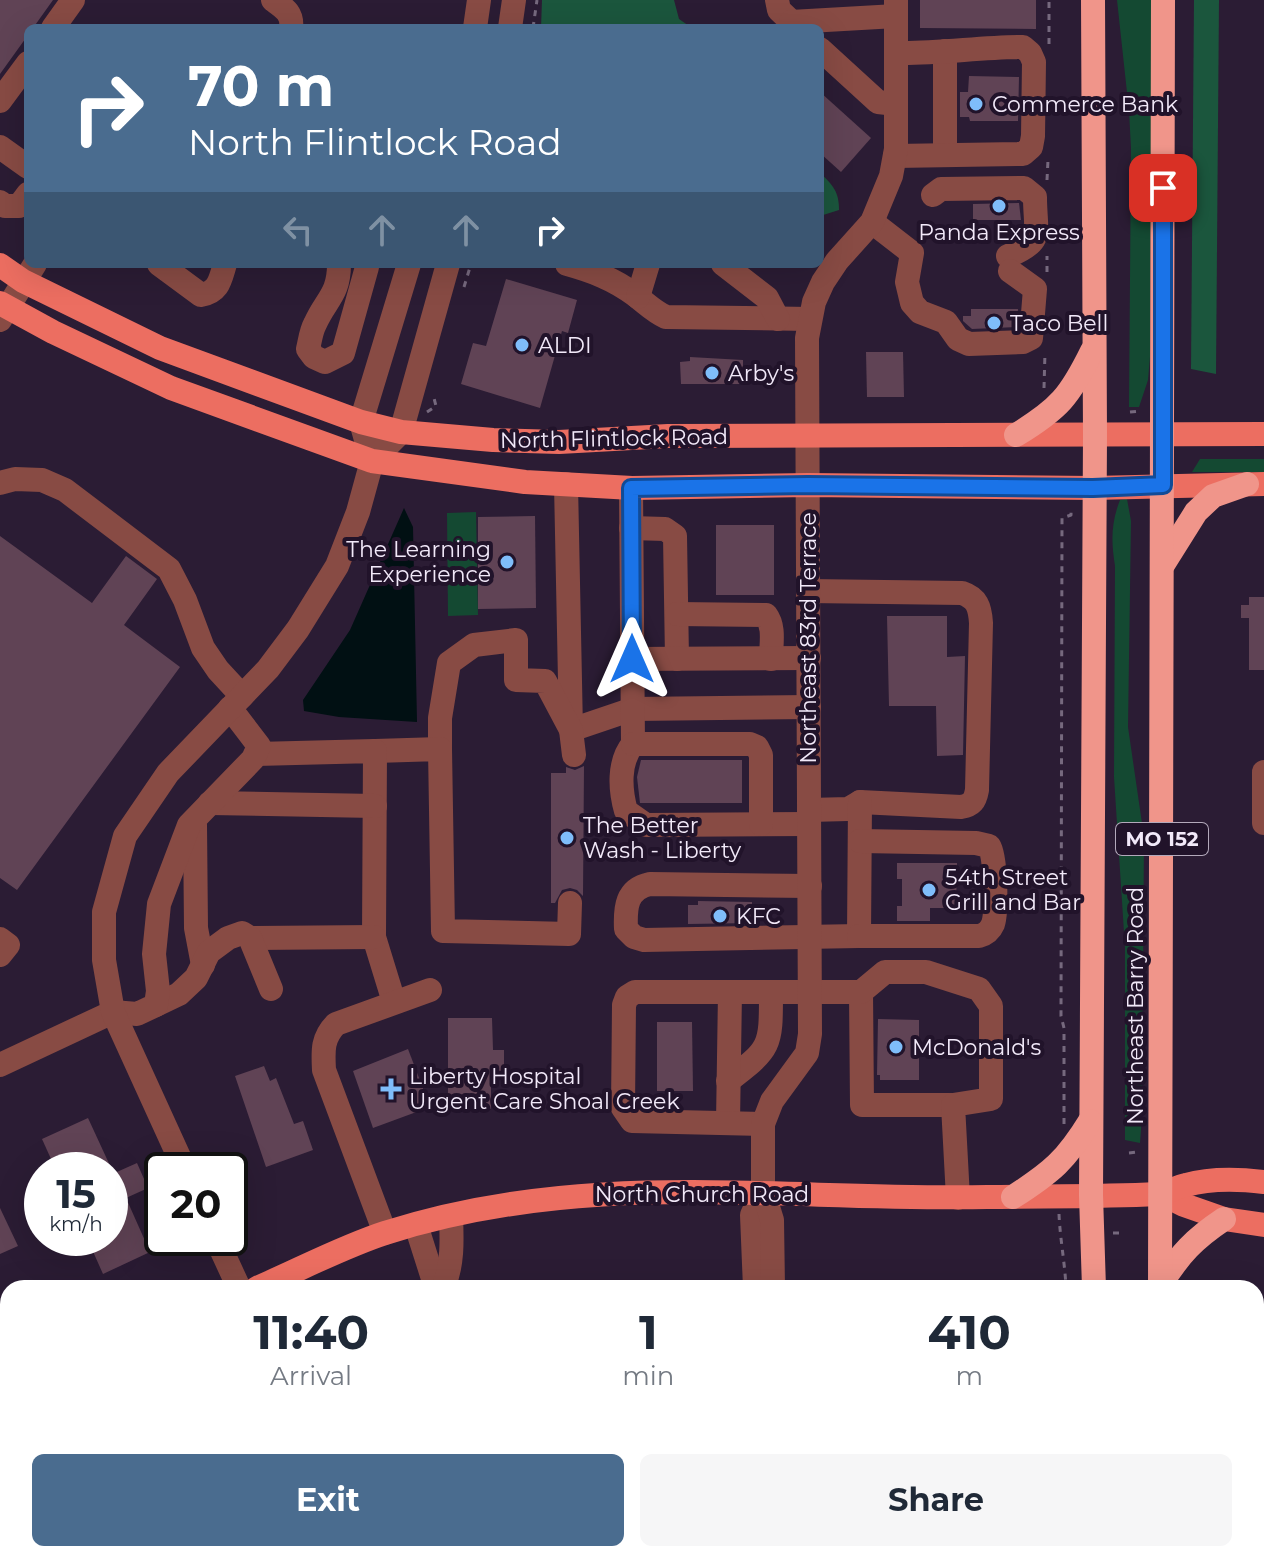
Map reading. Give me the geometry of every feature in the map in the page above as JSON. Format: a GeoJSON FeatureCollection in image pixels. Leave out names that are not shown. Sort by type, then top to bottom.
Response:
{"type":"FeatureCollection","features":[{"type":"Feature","properties":{"kind":"highway","name":"MO 152"},"geometry":{"type":"LineString","coordinates":[[1093,0],[1095,435]]}},
{"type":"Feature","properties":{"kind":"highway","name":"MO 152"},"geometry":{"type":"LineString","coordinates":[[1163,0],[1163,485]]}},
{"type":"Feature","properties":{"kind":"highway"},"geometry":{"type":"LineString","coordinates":[[1016,435],[1046,417],[1062,402],[1076,385],[1094,346]]}},
{"type":"Feature","properties":{"kind":"highway","name":"Northeast Barry Road"},"geometry":{"type":"LineString","coordinates":[[1091,1119],[1095,435]]}},
{"type":"Feature","properties":{"kind":"highway"},"geometry":{"type":"LineString","coordinates":[[1163,565],[1196,512],[1213,496],[1256,484]]}},
{"type":"Feature","properties":{"kind":"highway","name":"Northeast Barry Road"},"geometry":{"type":"LineString","coordinates":[[1160,1280],[1163,485]]}},
{"type":"Feature","properties":{"kind":"highway","name":"MO 152"},"geometry":{"type":"LineString","coordinates":[[1091,1119],[1094,1280]]}},
{"type":"Feature","properties":{"kind":"highway"},"geometry":{"type":"LineString","coordinates":[[1013,1197],[1057,1167],[1071,1152],[1091,1119]]}},
{"type":"Feature","properties":{"kind":"highway"},"geometry":{"type":"LineString","coordinates":[[1164,1280],[1192,1240],[1224,1219]]}},
{"type":"Feature","properties":{"kind":"main road","name":"North Flintlock Road"},"geometry":{"type":"LineString","coordinates":[[0,265],[29,272],[160,348],[361,422],[401,432],[559,442],[668,436],[1264,434]]}},
{"type":"Feature","properties":{"kind":"main road","name":"North Flintlock Road"},"geometry":{"type":"LineString","coordinates":[[2,310],[171,388],[372,461],[525,482],[631,488],[808,485],[1093,488],[1256,484]]}},
{"type":"Feature","properties":{"kind":"main road","name":"North Church Road"},"geometry":{"type":"LineString","coordinates":[[276,1280],[385,1233],[451,1216],[570,1195],[642,1191],[763,1191],[1013,1197],[1162,1194],[1184,1185],[1214,1180],[1264,1182]]}},
{"type":"Feature","properties":{"kind":"main road","name":"North Church Road"},"geometry":{"type":"LineString","coordinates":[[1162,1194],[1224,1219],[1264,1225]]}},
{"type":"Feature","properties":{"kind":"street"},"geometry":{"type":"LineString","coordinates":[[56,24],[73,0]]}},
{"type":"Feature","properties":{"kind":"street"},"geometry":{"type":"LineString","coordinates":[[273,0],[287,10],[291,24]]}},
{"type":"Feature","properties":{"kind":"street"},"geometry":{"type":"LineString","coordinates":[[476,24],[479,0]]}},
{"type":"Feature","properties":{"kind":"street"},"geometry":{"type":"LineString","coordinates":[[511,24],[514,0]]}},
{"type":"Feature","properties":{"kind":"street"},"geometry":{"type":"LineString","coordinates":[[777,0],[779,10],[793,24]]}},
{"type":"Feature","properties":{"kind":"street"},"geometry":{"type":"LineString","coordinates":[[800,24],[896,8]]}},
{"type":"Feature","properties":{"kind":"street","name":"Northeast 83rd Terrace"},"geometry":{"type":"LineString","coordinates":[[763,1191],[763,1124],[772,1101],[807,1053],[810,1034],[807,338],[823,282],[837,261],[872,222],[891,176],[895,156],[896,8]]}},
{"type":"Feature","properties":{"kind":"street"},"geometry":{"type":"LineString","coordinates":[[895,156],[1023,154],[1031,147],[1034,62],[1023,47],[981,47],[933,54],[896,53]]}},
{"type":"Feature","properties":{"kind":"street"},"geometry":{"type":"LineString","coordinates":[[945,51],[945,155]]}},
{"type":"Feature","properties":{"kind":"street"},"geometry":{"type":"LineString","coordinates":[[824,53],[878,102],[896,104]]}},
{"type":"Feature","properties":{"kind":"street"},"geometry":{"type":"LineString","coordinates":[[0,101],[24,68]]}},
{"type":"Feature","properties":{"kind":"street"},"geometry":{"type":"LineString","coordinates":[[0,147],[24,164]]}},
{"type":"Feature","properties":{"kind":"street"},"geometry":{"type":"LineString","coordinates":[[872,222],[912,253],[907,282],[912,303],[920,312],[946,322],[958,339],[969,344],[1023,342],[1031,338],[1035,289],[1009,263],[1035,241],[1035,197],[1024,188],[941,189],[933,195]]}},
{"type":"Feature","properties":{"kind":"street"},"geometry":{"type":"LineString","coordinates":[[0,202],[5,206],[19,206],[24,199]]}},
{"type":"Feature","properties":{"kind":"street"},"geometry":{"type":"LineString","coordinates":[[164,268],[201,295],[211,293],[218,287],[224,268]]}},
{"type":"Feature","properties":{"kind":"street"},"geometry":{"type":"LineString","coordinates":[[339,268],[339,279],[330,303],[315,324],[308,349],[314,357],[325,362],[343,353],[367,268]]}},
{"type":"Feature","properties":{"kind":"street"},"geometry":{"type":"LineString","coordinates":[[372,461],[361,422],[408,268]]}},
{"type":"Feature","properties":{"kind":"street"},"geometry":{"type":"LineString","coordinates":[[177,1152],[113,1012],[104,960],[104,912],[125,836],[168,773],[268,669],[298,629],[337,566],[358,512],[372,461],[401,432],[447,268]]}},
{"type":"Feature","properties":{"kind":"street"},"geometry":{"type":"LineString","coordinates":[[638,297],[647,268]]}},
{"type":"Feature","properties":{"kind":"street"},"geometry":{"type":"LineString","coordinates":[[728,268],[767,298],[778,319]]}},
{"type":"Feature","properties":{"kind":"street"},"geometry":{"type":"LineString","coordinates":[[601,269],[653,311],[666,317],[810,319]]}},
{"type":"Feature","properties":{"kind":"street"},"geometry":{"type":"LineString","coordinates":[[2,310],[29,272]]}},
{"type":"Feature","properties":{"kind":"street"},"geometry":{"type":"LineString","coordinates":[[0,483],[15,479],[42,480],[65,490],[169,569],[185,600],[203,648],[259,746],[256,754],[189,825],[159,904],[154,954],[158,991],[156,1005]]}},
{"type":"Feature","properties":{"kind":"street"},"geometry":{"type":"LineString","coordinates":[[566,484],[574,755]]}},
{"type":"Feature","properties":{"kind":"street"},"geometry":{"type":"LineString","coordinates":[[631,488],[633,744],[623,760],[623,800],[626,811],[635,819],[646,825],[761,824],[848,809],[860,802],[961,807],[970,805],[975,799],[980,611],[971,597],[962,593],[808,591]]}},
{"type":"Feature","properties":{"kind":"street"},"geometry":{"type":"LineString","coordinates":[[631,528],[665,529],[675,536],[677,659]]}},
{"type":"Feature","properties":{"kind":"street"},"geometry":{"type":"LineString","coordinates":[[677,614],[766,615],[772,630],[771,659]]}},
{"type":"Feature","properties":{"kind":"street"},"geometry":{"type":"LineString","coordinates":[[570,903],[569,934],[443,931],[440,718],[449,663],[474,645],[516,640],[516,680],[545,681],[571,730]]}},
{"type":"Feature","properties":{"kind":"street"},"geometry":{"type":"LineString","coordinates":[[632,659],[809,658]]}},
{"type":"Feature","properties":{"kind":"street"},"geometry":{"type":"LineString","coordinates":[[571,730],[633,709],[809,707]]}},
{"type":"Feature","properties":{"kind":"street"},"geometry":{"type":"LineString","coordinates":[[633,744],[750,744],[757,747],[761,755],[761,824]]}},
{"type":"Feature","properties":{"kind":"street"},"geometry":{"type":"LineString","coordinates":[[256,754],[440,749]]}},
{"type":"Feature","properties":{"kind":"street"},"geometry":{"type":"LineString","coordinates":[[375,751],[374,937],[394,1002]]}},
{"type":"Feature","properties":{"kind":"street"},"geometry":{"type":"LineString","coordinates":[[1264,772],[1264,823]]}},
{"type":"Feature","properties":{"kind":"street"},"geometry":{"type":"LineString","coordinates":[[859,936],[860,802]]}},
{"type":"Feature","properties":{"kind":"street"},"geometry":{"type":"LineString","coordinates":[[202,811],[375,806]]}},
{"type":"Feature","properties":{"kind":"street"},"geometry":{"type":"LineString","coordinates":[[202,811],[196,928],[203,965]]}},
{"type":"Feature","properties":{"kind":"street"},"geometry":{"type":"LineString","coordinates":[[810,886],[638,886],[628,898],[626,929],[634,937],[644,940],[979,936],[989,931],[994,920],[994,856],[989,846],[976,843],[860,841]]}},
{"type":"Feature","properties":{"kind":"street"},"geometry":{"type":"LineString","coordinates":[[0,1065],[113,1012],[137,1014],[179,994],[196,978],[209,952],[228,938],[242,933],[250,938],[374,937]]}},
{"type":"Feature","properties":{"kind":"street"},"geometry":{"type":"LineString","coordinates":[[250,938],[271,989]]}},
{"type":"Feature","properties":{"kind":"street"},"geometry":{"type":"LineString","coordinates":[[0,939],[8,945],[0,955]]}},
{"type":"Feature","properties":{"kind":"street"},"geometry":{"type":"LineString","coordinates":[[763,1124],[632,1121],[626,1116],[623,1108],[624,1005],[627,997],[635,992],[861,992],[885,972],[926,972],[979,989],[991,1006],[991,1099],[953,1105],[862,1105],[861,992]]}},
{"type":"Feature","properties":{"kind":"street"},"geometry":{"type":"LineString","coordinates":[[385,1233],[324,1070],[323,1049],[326,1033],[336,1024],[430,990]]}},
{"type":"Feature","properties":{"kind":"street"},"geometry":{"type":"LineString","coordinates":[[728,1123],[730,992]]}},
{"type":"Feature","properties":{"kind":"street"},"geometry":{"type":"LineString","coordinates":[[728,1081],[761,1056],[767,1047],[771,1029],[771,993]]}},
{"type":"Feature","properties":{"kind":"street"},"geometry":{"type":"LineString","coordinates":[[953,1105],[958,1198]]}},
{"type":"Feature","properties":{"kind":"street"},"geometry":{"type":"LineString","coordinates":[[755,1280],[752,1215],[763,1191]]}},
{"type":"Feature","properties":{"kind":"street"},"geometry":{"type":"LineString","coordinates":[[763,1191],[772,1220],[773,1280]]}},
{"type":"Feature","properties":{"kind":"street"},"geometry":{"type":"LineString","coordinates":[[446,1280],[452,1246],[451,1216]]}},
{"type":"Feature","properties":{"kind":"street"},"geometry":{"type":"LineString","coordinates":[[416,1225],[433,1280]]}},
{"type":"Feature","properties":{"kind":"street"},"geometry":{"type":"LineString","coordinates":[[224,1256],[235,1280]]}},
{"type":"Feature","properties":{"kind":"path"},"geometry":{"type":"LineString","coordinates":[[534,24],[537,0]]}},
{"type":"Feature","properties":{"kind":"path"},"geometry":{"type":"LineString","coordinates":[[1130,412],[1140,411]]}},
{"type":"Feature","properties":{"kind":"path"},"geometry":{"type":"LineString","coordinates":[[1064,1137],[1064,1028],[1061,1016],[1062,518],[1071,515]]}},
{"type":"Feature","properties":{"kind":"path"},"geometry":{"type":"LineString","coordinates":[[1129,1153],[1137,1152]]}},
{"type":"Feature","properties":{"kind":"path"},"geometry":{"type":"LineString","coordinates":[[1113,1233],[1122,1233]]}},
{"type":"Feature","properties":{"kind":"path"},"geometry":{"type":"LineString","coordinates":[[1060,1234],[1065,1253],[1066,1280]]}},
{"type":"Feature","properties":{"kind":"green space"},"geometry":{"type":"Polygon","coordinates":[[[542,0],[674,0],[679,19],[686,24],[541,24],[542,0]]]}},
{"type":"Feature","properties":{"kind":"green space"},"geometry":{"type":"Polygon","coordinates":[[[1117,0],[1152,0],[1150,357],[1148,380],[1139,407],[1129,407],[1131,148],[1117,0]]]}},
{"type":"Feature","properties":{"kind":"green space"},"geometry":{"type":"Polygon","coordinates":[[[1194,0],[1219,0],[1216,374],[1191,369],[1194,0]]]}},
{"type":"Feature","properties":{"kind":"green space"},"geometry":{"type":"Polygon","coordinates":[[[824,177],[834,189],[839,210],[824,215],[824,177]]]}},
{"type":"Feature","properties":{"kind":"green space"},"geometry":{"type":"Polygon","coordinates":[[[1200,459],[1264,459],[1264,472],[1192,472],[1200,459]]]}},
{"type":"Feature","properties":{"kind":"green space"},"geometry":{"type":"Polygon","coordinates":[[[1127,499],[1131,521],[1128,727],[1144,837],[1140,1143],[1125,1140],[1125,948],[1114,777],[1113,532],[1120,500],[1127,499]]]}},
{"type":"Feature","properties":{"kind":"green space"},"geometry":{"type":"Polygon","coordinates":[[[476,512],[478,615],[448,616],[447,513],[476,512]]]}},
{"type":"Feature","properties":{"kind":"shaded area"},"geometry":{"type":"Polygon","coordinates":[[[404,508],[413,527],[417,722],[339,717],[304,711],[303,700],[350,630],[404,508]]]}},
{"type":"Feature","properties":{"kind":"building"},"geometry":{"type":"Polygon","coordinates":[[[0,0],[53,0],[36,24],[24,24],[24,41],[0,74],[0,0]]]}},
{"type":"Feature","properties":{"kind":"building"},"geometry":{"type":"Polygon","coordinates":[[[920,0],[1036,0],[1036,29],[920,28],[920,0]]]}},
{"type":"Feature","properties":{"kind":"building","name":"Commerce Bank"},"geometry":{"type":"Polygon","coordinates":[[[969,76],[1019,77],[1018,121],[970,121],[969,117],[960,117],[960,92],[968,92],[969,76]]]}},
{"type":"Feature","properties":{"kind":"building"},"geometry":{"type":"Polygon","coordinates":[[[824,96],[871,138],[841,172],[824,157],[824,96]]]}},
{"type":"Feature","properties":{"kind":"building"},"geometry":{"type":"Polygon","coordinates":[[[1019,203],[1021,220],[973,220],[973,204],[1019,203]]]}},
{"type":"Feature","properties":{"kind":"building","name":"ALDI"},"geometry":{"type":"Polygon","coordinates":[[[506,279],[577,300],[568,333],[562,331],[540,408],[461,384],[473,343],[486,346],[506,279]]]}},
{"type":"Feature","properties":{"kind":"building"},"geometry":{"type":"Polygon","coordinates":[[[971,309],[1018,309],[1017,327],[972,329],[963,321],[963,316],[971,316],[971,309]]]}},
{"type":"Feature","properties":{"kind":"building"},"geometry":{"type":"Polygon","coordinates":[[[866,352],[903,352],[904,397],[867,397],[866,352]]]}},
{"type":"Feature","properties":{"kind":"building","name":"Arby's"},"geometry":{"type":"Polygon","coordinates":[[[690,357],[743,360],[743,384],[681,384],[680,362],[690,361],[690,357]]]}},
{"type":"Feature","properties":{"kind":"building","name":"The Learning Experience"},"geometry":{"type":"Polygon","coordinates":[[[535,516],[536,608],[478,609],[478,517],[535,516]]]}},
{"type":"Feature","properties":{"kind":"building"},"geometry":{"type":"Polygon","coordinates":[[[716,525],[774,525],[774,595],[716,595],[716,525]]]}},
{"type":"Feature","properties":{"kind":"building"},"geometry":{"type":"Polygon","coordinates":[[[0,536],[92,603],[126,556],[157,579],[124,625],[180,667],[17,890],[0,878],[0,536]]]}},
{"type":"Feature","properties":{"kind":"building"},"geometry":{"type":"Polygon","coordinates":[[[1249,597],[1264,597],[1264,670],[1249,670],[1249,618],[1241,618],[1241,605],[1249,605],[1249,597]]]}},
{"type":"Feature","properties":{"kind":"building"},"geometry":{"type":"Polygon","coordinates":[[[887,616],[947,616],[947,657],[965,656],[963,755],[937,756],[936,706],[889,706],[887,616]]]}},
{"type":"Feature","properties":{"kind":"building"},"geometry":{"type":"Polygon","coordinates":[[[641,760],[742,760],[742,803],[640,803],[637,777],[641,760]]]}},
{"type":"Feature","properties":{"kind":"building","name":"The Better Wash - Liberty"},"geometry":{"type":"Polygon","coordinates":[[[584,766],[583,896],[570,888],[562,890],[555,903],[551,903],[551,773],[566,773],[566,767],[575,770],[584,766]]]}},
{"type":"Feature","properties":{"kind":"building","name":"54th Street Grill and Bar"},"geometry":{"type":"Polygon","coordinates":[[[897,863],[957,863],[956,908],[930,908],[930,921],[897,921],[897,906],[902,906],[902,879],[897,879],[897,863]]]}},
{"type":"Feature","properties":{"kind":"building","name":"KFC"},"geometry":{"type":"Polygon","coordinates":[[[698,901],[752,902],[752,923],[688,924],[688,905],[698,905],[698,901]]]}},
{"type":"Feature","properties":{"kind":"building"},"geometry":{"type":"Polygon","coordinates":[[[448,1018],[492,1018],[493,1050],[504,1050],[504,1077],[491,1077],[491,1109],[448,1110],[448,1018]]]}},
{"type":"Feature","properties":{"kind":"building","name":"McDonald's"},"geometry":{"type":"Polygon","coordinates":[[[878,1019],[919,1020],[919,1080],[880,1080],[880,1075],[877,1075],[878,1019]]]}},
{"type":"Feature","properties":{"kind":"building"},"geometry":{"type":"Polygon","coordinates":[[[657,1022],[692,1022],[693,1091],[657,1091],[657,1022]]]}},
{"type":"Feature","properties":{"kind":"building","name":"Liberty Hospital Urgent Care Shoal Creek"},"geometry":{"type":"Polygon","coordinates":[[[408,1049],[430,1107],[373,1128],[353,1071],[408,1049]]]}},
{"type":"Feature","properties":{"kind":"building"},"geometry":{"type":"Polygon","coordinates":[[[264,1066],[270,1081],[276,1078],[294,1124],[303,1121],[313,1150],[266,1167],[235,1076],[264,1066]]]}},
{"type":"Feature","properties":{"kind":"building"},"geometry":{"type":"Polygon","coordinates":[[[88,1118],[104,1152],[48,1152],[42,1139],[88,1118]]]}},
{"type":"Feature","properties":{"kind":"building"},"geometry":{"type":"Polygon","coordinates":[[[137,1163],[144,1179],[144,1190],[128,1197],[128,1167],[137,1163]]]}},
{"type":"Feature","properties":{"kind":"building"},"geometry":{"type":"Polygon","coordinates":[[[128,1202],[144,1238],[144,1255],[103,1274],[95,1256],[128,1256],[128,1202]]]}},
{"type":"Feature","properties":{"kind":"building"},"geometry":{"type":"Polygon","coordinates":[[[0,1208],[18,1246],[0,1254],[0,1208]]]}},
{"type":"Feature","properties":{"kind":"place","name":"Commerce Bank"},"geometry":{"type":"Point","coordinates":[976,104]}},
{"type":"Feature","properties":{"kind":"place","name":"Panda Express"},"geometry":{"type":"Point","coordinates":[999,206]}},
{"type":"Feature","properties":{"kind":"place","name":"Taco Bell"},"geometry":{"type":"Point","coordinates":[994,323]}},
{"type":"Feature","properties":{"kind":"place","name":"ALDI"},"geometry":{"type":"Point","coordinates":[522,345]}},
{"type":"Feature","properties":{"kind":"place","name":"Arby's"},"geometry":{"type":"Point","coordinates":[712,373]}},
{"type":"Feature","properties":{"kind":"place","name":"The Learning Experience"},"geometry":{"type":"Point","coordinates":[507,562]}},
{"type":"Feature","properties":{"kind":"place","name":"The Better Wash - Liberty"},"geometry":{"type":"Point","coordinates":[567,838]}},
{"type":"Feature","properties":{"kind":"place","name":"54th Street Grill and Bar"},"geometry":{"type":"Point","coordinates":[929,890]}},
{"type":"Feature","properties":{"kind":"place","name":"KFC"},"geometry":{"type":"Point","coordinates":[720,916]}},
{"type":"Feature","properties":{"kind":"place","name":"McDonald's"},"geometry":{"type":"Point","coordinates":[896,1047]}},
{"type":"Feature","properties":{"kind":"place","name":"Liberty Hospital Urgent Care Shoal Creek"},"geometry":{"type":"Point","coordinates":[391,1089]}},
{"type":"Feature","properties":{"kind":"route"},"geometry":{"type":"LineString","coordinates":[[632,659],[631,488],[808,485],[1093,488],[1163,485],[1163,188]]}}]}
